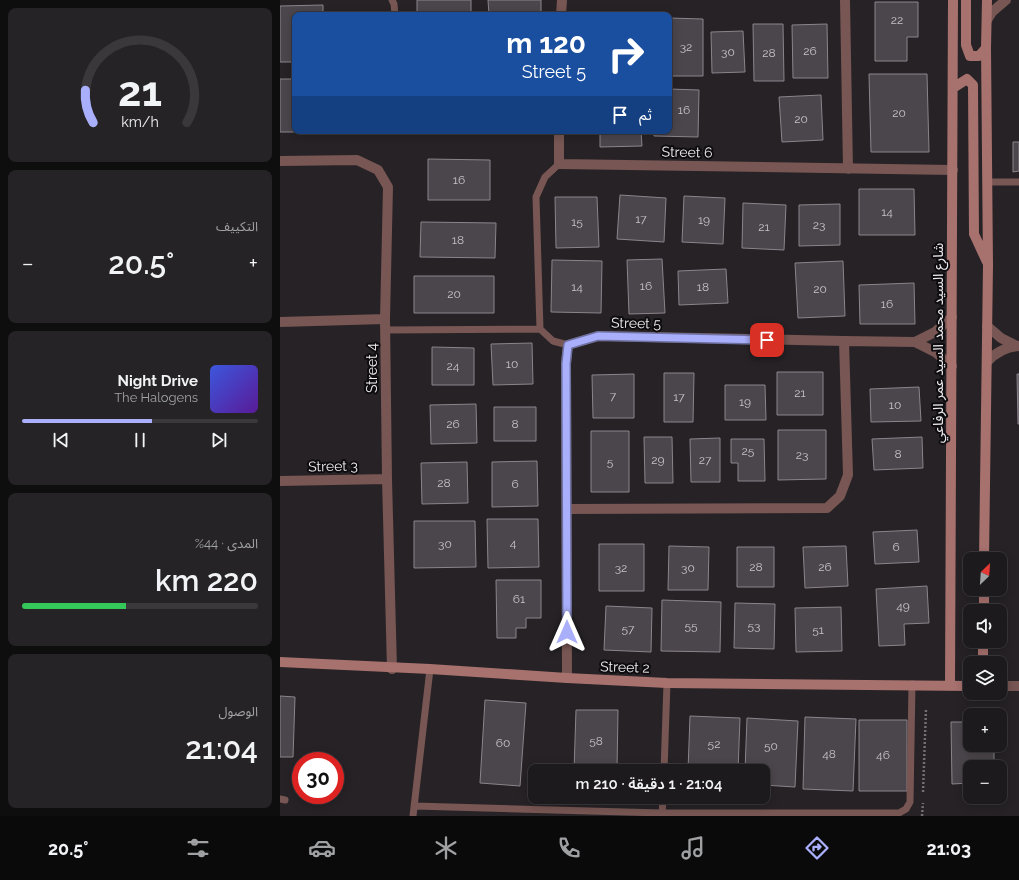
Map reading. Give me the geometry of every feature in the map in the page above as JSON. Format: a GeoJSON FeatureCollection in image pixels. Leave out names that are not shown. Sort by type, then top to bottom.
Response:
{"type":"FeatureCollection","features":[{"type":"Feature","properties":{"kind":"street"},"geometry":{"type":"LineString","coordinates":[[561,12],[562,0]]}},
{"type":"Feature","properties":{"kind":"street"},"geometry":{"type":"LineString","coordinates":[[845,0],[848,169]]}},
{"type":"Feature","properties":{"kind":"street","name":"شارع السيد محمد السيد عمر الرفاعي"},"geometry":{"type":"LineString","coordinates":[[950,686],[953,0]]}},
{"type":"Feature","properties":{"kind":"street"},"geometry":{"type":"LineString","coordinates":[[966,0],[966,46],[970,56],[979,56],[986,48]]}},
{"type":"Feature","properties":{"kind":"street"},"geometry":{"type":"LineString","coordinates":[[984,552],[988,265],[987,0]]}},
{"type":"Feature","properties":{"kind":"street"},"geometry":{"type":"LineString","coordinates":[[987,20],[992,12],[1006,0]]}},
{"type":"Feature","properties":{"kind":"street"},"geometry":{"type":"LineString","coordinates":[[953,88],[967,80],[973,85],[974,234],[988,265]]}},
{"type":"Feature","properties":{"kind":"street"},"geometry":{"type":"LineString","coordinates":[[559,134],[559,164]]}},
{"type":"Feature","properties":{"kind":"street","name":"Street 4"},"geometry":{"type":"LineString","coordinates":[[280,161],[357,160],[378,170],[388,187],[386,324],[387,479],[392,669]]}},
{"type":"Feature","properties":{"kind":"street","name":"Street 6"},"geometry":{"type":"LineString","coordinates":[[559,164],[953,170]]}},
{"type":"Feature","properties":{"kind":"street","name":"Street 5"},"geometry":{"type":"LineString","coordinates":[[568,345],[598,336],[844,342],[915,342],[935,332],[952,317]]}},
{"type":"Feature","properties":{"kind":"street"},"geometry":{"type":"LineString","coordinates":[[280,322],[386,324]]}},
{"type":"Feature","properties":{"kind":"street"},"geometry":{"type":"LineString","coordinates":[[987,326],[1001,338],[1018,346]]}},
{"type":"Feature","properties":{"kind":"street"},"geometry":{"type":"LineString","coordinates":[[567,509],[827,508],[840,496],[848,475],[844,342]]}},
{"type":"Feature","properties":{"kind":"street","name":"Street 5"},"geometry":{"type":"LineString","coordinates":[[915,342],[935,352],[952,366]]}},
{"type":"Feature","properties":{"kind":"street"},"geometry":{"type":"LineString","coordinates":[[567,678],[566,364],[568,345]]}},
{"type":"Feature","properties":{"kind":"street"},"geometry":{"type":"LineString","coordinates":[[987,362],[993,355],[1000,351],[1008,347],[1018,346]]}},
{"type":"Feature","properties":{"kind":"street","name":"Street 3"},"geometry":{"type":"LineString","coordinates":[[280,481],[387,479]]}},
{"type":"Feature","properties":{"kind":"street","name":"Street 2"},"geometry":{"type":"LineString","coordinates":[[280,662],[392,669],[667,682],[912,684],[963,686]]}},
{"type":"Feature","properties":{"kind":"street"},"geometry":{"type":"LineString","coordinates":[[1007,686],[1019,686]]}},
{"type":"Feature","properties":{"kind":"lane"},"geometry":{"type":"LineString","coordinates":[[392,0],[395,12]]}},
{"type":"Feature","properties":{"kind":"lane"},"geometry":{"type":"LineString","coordinates":[[540,329],[536,197],[545,177],[559,164]]}},
{"type":"Feature","properties":{"kind":"lane"},"geometry":{"type":"LineString","coordinates":[[987,182],[1019,182]]}},
{"type":"Feature","properties":{"kind":"lane"},"geometry":{"type":"LineString","coordinates":[[386,324],[540,329],[553,341],[568,345]]}},
{"type":"Feature","properties":{"kind":"lane"},"geometry":{"type":"LineString","coordinates":[[413,816],[430,670]]}},
{"type":"Feature","properties":{"kind":"lane"},"geometry":{"type":"LineString","coordinates":[[664,764],[667,682]]}},
{"type":"Feature","properties":{"kind":"lane"},"geometry":{"type":"LineString","coordinates":[[415,806],[662,814],[899,813],[906,809],[910,802],[912,684]]}},
{"type":"Feature","properties":{"kind":"lane"},"geometry":{"type":"LineString","coordinates":[[662,814],[663,804]]}},
{"type":"Feature","properties":{"kind":"path"},"geometry":{"type":"LineString","coordinates":[[923,793],[926,709]]}},
{"type":"Feature","properties":{"kind":"path"},"geometry":{"type":"LineString","coordinates":[[922,816],[923,801]]}},
{"type":"Feature","properties":{"kind":"building"},"geometry":{"type":"Polygon","coordinates":[[[417,0],[471,0],[471,12],[417,12],[417,0]]]}},
{"type":"Feature","properties":{"kind":"building"},"geometry":{"type":"Polygon","coordinates":[[[488,0],[541,0],[541,12],[489,12],[488,0]]]}},
{"type":"Feature","properties":{"kind":"building"},"geometry":{"type":"Polygon","coordinates":[[[875,2],[918,2],[918,37],[907,37],[907,61],[875,61],[875,2]]]}},
{"type":"Feature","properties":{"kind":"building"},"geometry":{"type":"Polygon","coordinates":[[[323,5],[323,12],[292,12],[292,62],[280,62],[280,6],[323,5]]]}},
{"type":"Feature","properties":{"kind":"building"},"geometry":{"type":"Polygon","coordinates":[[[672,18],[703,19],[703,76],[672,76],[672,18]]]}},
{"type":"Feature","properties":{"kind":"building"},"geometry":{"type":"Polygon","coordinates":[[[753,24],[783,24],[784,81],[754,81],[753,24]]]}},
{"type":"Feature","properties":{"kind":"building"},"geometry":{"type":"Polygon","coordinates":[[[827,24],[828,78],[793,78],[792,25],[827,24]]]}},
{"type":"Feature","properties":{"kind":"building"},"geometry":{"type":"Polygon","coordinates":[[[743,31],[745,72],[712,73],[711,32],[743,31]]]}},
{"type":"Feature","properties":{"kind":"building"},"geometry":{"type":"Polygon","coordinates":[[[869,74],[927,74],[929,152],[871,152],[869,74]]]}},
{"type":"Feature","properties":{"kind":"building"},"geometry":{"type":"Polygon","coordinates":[[[280,79],[292,79],[292,132],[280,132],[280,79]]]}},
{"type":"Feature","properties":{"kind":"building"},"geometry":{"type":"Polygon","coordinates":[[[672,89],[699,90],[698,137],[654,136],[654,134],[672,134],[672,89]]]}},
{"type":"Feature","properties":{"kind":"building"},"geometry":{"type":"Polygon","coordinates":[[[821,95],[823,140],[782,142],[779,97],[821,95]]]}},
{"type":"Feature","properties":{"kind":"building"},"geometry":{"type":"Polygon","coordinates":[[[600,134],[641,134],[642,146],[600,147],[600,134]]]}},
{"type":"Feature","properties":{"kind":"building"},"geometry":{"type":"Polygon","coordinates":[[[1013,142],[1019,142],[1019,171],[1013,172],[1013,142]]]}},
{"type":"Feature","properties":{"kind":"building"},"geometry":{"type":"Polygon","coordinates":[[[428,159],[490,160],[490,200],[428,200],[428,159]]]}},
{"type":"Feature","properties":{"kind":"building"},"geometry":{"type":"Polygon","coordinates":[[[859,189],[914,189],[915,235],[859,235],[859,189]]]}},
{"type":"Feature","properties":{"kind":"building"},"geometry":{"type":"Polygon","coordinates":[[[620,195],[666,198],[664,242],[617,239],[620,195]]]}},
{"type":"Feature","properties":{"kind":"building"},"geometry":{"type":"Polygon","coordinates":[[[684,196],[725,198],[723,244],[682,242],[684,196]]]}},
{"type":"Feature","properties":{"kind":"building"},"geometry":{"type":"Polygon","coordinates":[[[555,197],[597,197],[599,247],[556,248],[555,197]]]}},
{"type":"Feature","properties":{"kind":"building"},"geometry":{"type":"Polygon","coordinates":[[[743,203],[786,205],[784,250],[742,248],[743,203]]]}},
{"type":"Feature","properties":{"kind":"building"},"geometry":{"type":"Polygon","coordinates":[[[840,204],[840,245],[799,246],[799,205],[840,204]]]}},
{"type":"Feature","properties":{"kind":"building"},"geometry":{"type":"Polygon","coordinates":[[[421,222],[496,223],[495,258],[420,257],[421,222]]]}},
{"type":"Feature","properties":{"kind":"building"},"geometry":{"type":"Polygon","coordinates":[[[662,259],[665,313],[629,314],[627,260],[662,259]]]}},
{"type":"Feature","properties":{"kind":"building"},"geometry":{"type":"Polygon","coordinates":[[[552,260],[602,261],[601,313],[551,312],[552,260]]]}},
{"type":"Feature","properties":{"kind":"building"},"geometry":{"type":"Polygon","coordinates":[[[843,261],[845,316],[798,318],[795,263],[843,261]]]}},
{"type":"Feature","properties":{"kind":"building"},"geometry":{"type":"Polygon","coordinates":[[[726,269],[728,303],[679,305],[678,271],[726,269]]]}},
{"type":"Feature","properties":{"kind":"building"},"geometry":{"type":"Polygon","coordinates":[[[414,276],[494,276],[494,313],[414,313],[414,276]]]}},
{"type":"Feature","properties":{"kind":"building"},"geometry":{"type":"Polygon","coordinates":[[[914,283],[915,324],[860,324],[859,285],[914,283]]]}},
{"type":"Feature","properties":{"kind":"building"},"geometry":{"type":"Polygon","coordinates":[[[532,343],[533,384],[493,385],[491,344],[532,343]]]}},
{"type":"Feature","properties":{"kind":"building"},"geometry":{"type":"Polygon","coordinates":[[[432,347],[474,348],[474,385],[432,385],[432,347]]]}},
{"type":"Feature","properties":{"kind":"building"},"geometry":{"type":"Polygon","coordinates":[[[777,372],[823,372],[823,415],[777,415],[777,372]]]}},
{"type":"Feature","properties":{"kind":"building"},"geometry":{"type":"Polygon","coordinates":[[[664,373],[694,373],[693,422],[664,422],[664,373]]]}},
{"type":"Feature","properties":{"kind":"building"},"geometry":{"type":"Polygon","coordinates":[[[634,374],[634,418],[593,418],[592,375],[634,374]]]}},
{"type":"Feature","properties":{"kind":"building"},"geometry":{"type":"Polygon","coordinates":[[[1017,374],[1019,374],[1019,424],[1018,424],[1017,374]]]}},
{"type":"Feature","properties":{"kind":"building"},"geometry":{"type":"Polygon","coordinates":[[[725,385],[765,385],[766,420],[725,420],[725,385]]]}},
{"type":"Feature","properties":{"kind":"building"},"geometry":{"type":"Polygon","coordinates":[[[919,387],[921,421],[871,422],[870,389],[919,387]]]}},
{"type":"Feature","properties":{"kind":"building"},"geometry":{"type":"Polygon","coordinates":[[[476,404],[477,443],[431,444],[430,405],[476,404]]]}},
{"type":"Feature","properties":{"kind":"building"},"geometry":{"type":"Polygon","coordinates":[[[494,407],[536,407],[536,441],[494,441],[494,407]]]}},
{"type":"Feature","properties":{"kind":"building"},"geometry":{"type":"Polygon","coordinates":[[[778,430],[826,430],[826,479],[778,480],[778,430]]]}},
{"type":"Feature","properties":{"kind":"building"},"geometry":{"type":"Polygon","coordinates":[[[591,431],[629,431],[629,492],[591,492],[591,431]]]}},
{"type":"Feature","properties":{"kind":"building"},"geometry":{"type":"Polygon","coordinates":[[[644,437],[672,437],[673,483],[645,483],[644,437]]]}},
{"type":"Feature","properties":{"kind":"building"},"geometry":{"type":"Polygon","coordinates":[[[922,437],[923,468],[874,470],[872,439],[922,437]]]}},
{"type":"Feature","properties":{"kind":"building"},"geometry":{"type":"Polygon","coordinates":[[[720,438],[720,482],[691,482],[690,439],[720,438]]]}},
{"type":"Feature","properties":{"kind":"building"},"geometry":{"type":"Polygon","coordinates":[[[731,439],[764,439],[765,481],[738,481],[738,463],[731,463],[731,439]]]}},
{"type":"Feature","properties":{"kind":"building"},"geometry":{"type":"Polygon","coordinates":[[[537,461],[538,506],[492,507],[492,462],[537,461]]]}},
{"type":"Feature","properties":{"kind":"building"},"geometry":{"type":"Polygon","coordinates":[[[467,462],[468,503],[422,504],[421,463],[467,462]]]}},
{"type":"Feature","properties":{"kind":"building"},"geometry":{"type":"Polygon","coordinates":[[[487,519],[538,519],[539,567],[488,568],[487,519]]]}},
{"type":"Feature","properties":{"kind":"building"},"geometry":{"type":"Polygon","coordinates":[[[414,521],[475,521],[476,567],[414,568],[414,521]]]}},
{"type":"Feature","properties":{"kind":"building"},"geometry":{"type":"Polygon","coordinates":[[[917,530],[919,562],[875,564],[873,532],[917,530]]]}},
{"type":"Feature","properties":{"kind":"building"},"geometry":{"type":"Polygon","coordinates":[[[599,544],[644,544],[644,591],[599,591],[599,544]]]}},
{"type":"Feature","properties":{"kind":"building"},"geometry":{"type":"Polygon","coordinates":[[[669,546],[709,547],[708,590],[668,590],[669,546]]]}},
{"type":"Feature","properties":{"kind":"building"},"geometry":{"type":"Polygon","coordinates":[[[846,546],[848,586],[805,588],[803,547],[846,546]]]}},
{"type":"Feature","properties":{"kind":"building"},"geometry":{"type":"Polygon","coordinates":[[[737,547],[774,547],[774,587],[737,587],[737,547]]]}},
{"type":"Feature","properties":{"kind":"building"},"geometry":{"type":"Polygon","coordinates":[[[496,580],[541,580],[541,618],[526,618],[526,628],[516,628],[516,638],[497,638],[496,580]]]}},
{"type":"Feature","properties":{"kind":"building"},"geometry":{"type":"Polygon","coordinates":[[[927,586],[929,623],[904,624],[905,645],[879,646],[876,589],[927,586]]]}},
{"type":"Feature","properties":{"kind":"building"},"geometry":{"type":"Polygon","coordinates":[[[662,600],[721,602],[720,652],[661,651],[662,600]]]}},
{"type":"Feature","properties":{"kind":"building"},"geometry":{"type":"Polygon","coordinates":[[[735,603],[775,604],[774,649],[734,648],[735,603]]]}},
{"type":"Feature","properties":{"kind":"building"},"geometry":{"type":"Polygon","coordinates":[[[606,606],[652,608],[651,652],[604,650],[606,606]]]}},
{"type":"Feature","properties":{"kind":"building"},"geometry":{"type":"Polygon","coordinates":[[[841,607],[842,651],[796,652],[795,608],[841,607]]]}},
{"type":"Feature","properties":{"kind":"building"},"geometry":{"type":"Polygon","coordinates":[[[280,696],[295,697],[292,757],[280,757],[280,696]]]}},
{"type":"Feature","properties":{"kind":"building"},"geometry":{"type":"Polygon","coordinates":[[[485,700],[526,703],[520,786],[480,783],[485,700]]]}},
{"type":"Feature","properties":{"kind":"building"},"geometry":{"type":"Polygon","coordinates":[[[576,710],[618,710],[617,764],[574,764],[576,710]]]}},
{"type":"Feature","properties":{"kind":"building"},"geometry":{"type":"Polygon","coordinates":[[[690,716],[740,718],[738,764],[688,764],[690,716]]]}},
{"type":"Feature","properties":{"kind":"building"},"geometry":{"type":"Polygon","coordinates":[[[805,717],[856,719],[853,791],[803,789],[805,717]]]}},
{"type":"Feature","properties":{"kind":"building"},"geometry":{"type":"Polygon","coordinates":[[[747,718],[798,721],[795,787],[770,785],[770,764],[745,764],[747,718]]]}},
{"type":"Feature","properties":{"kind":"building"},"geometry":{"type":"Polygon","coordinates":[[[859,720],[907,720],[907,791],[859,791],[859,720]]]}},
{"type":"Feature","properties":{"kind":"building"},"geometry":{"type":"Polygon","coordinates":[[[951,722],[963,722],[963,752],[994,752],[994,760],[963,760],[963,783],[952,784],[951,722]]]}},
{"type":"Feature","properties":{"kind":"route"},"geometry":{"type":"LineString","coordinates":[[567,632],[566,364],[568,345],[598,336],[767,340]]}}]}
